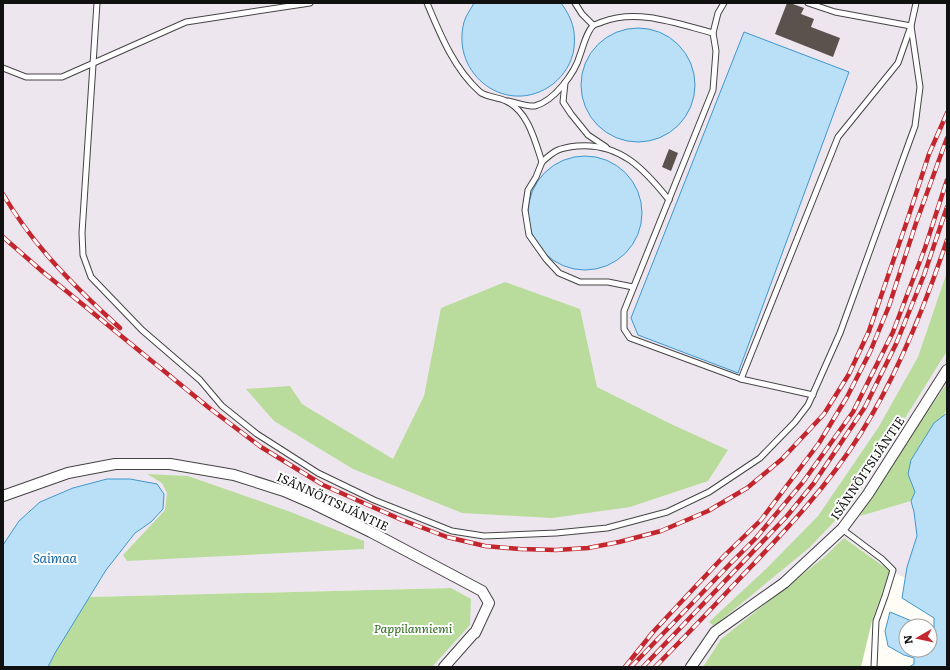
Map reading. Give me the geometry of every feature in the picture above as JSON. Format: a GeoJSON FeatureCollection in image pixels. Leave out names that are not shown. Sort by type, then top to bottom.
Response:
{"type":"FeatureCollection","features":[{"type":"Feature","properties":{"kind":"street","name":"ISÄNNÖITSIJÄNTIE"},"geometry":{"type":"LineString","coordinates":[[691,667],[715,632],[784,583],[842,529],[868,494],[947,370]]}},
{"type":"Feature","properties":{"kind":"street","name":"ISÄNNÖITSIJÄNTIE"},"geometry":{"type":"LineString","coordinates":[[3,496],[68,473],[115,464],[170,464],[234,475],[284,491],[371,532],[482,591],[489,603],[478,627],[475,633],[444,667]]}},
{"type":"Feature","properties":{"kind":"lane"},"geometry":{"type":"LineString","coordinates":[[97,3],[82,234],[82,254],[91,277],[142,330],[200,380],[222,406],[257,434],[318,473],[374,500],[452,530],[484,536],[556,533],[607,528],[667,512],[709,492],[760,458],[795,422],[808,405],[840,333],[915,126],[920,87],[911,26]]}},
{"type":"Feature","properties":{"kind":"lane"},"geometry":{"type":"LineString","coordinates":[[3,68],[26,77],[62,77],[186,22],[310,3]]}},
{"type":"Feature","properties":{"kind":"lane"},"geometry":{"type":"LineString","coordinates":[[427,3],[436,24],[464,75],[481,93],[507,101],[534,106],[550,98],[565,83],[578,64],[586,38],[593,25],[608,20],[631,17],[656,18],[713,33]]}},
{"type":"Feature","properties":{"kind":"lane"},"geometry":{"type":"LineString","coordinates":[[575,3],[582,14],[593,25]]}},
{"type":"Feature","properties":{"kind":"lane"},"geometry":{"type":"LineString","coordinates":[[724,3],[718,13],[713,33],[716,51],[713,90],[624,311],[624,330],[630,338],[741,379],[812,395]]}},
{"type":"Feature","properties":{"kind":"lane"},"geometry":{"type":"LineString","coordinates":[[808,3],[836,12],[911,26]]}},
{"type":"Feature","properties":{"kind":"lane"},"geometry":{"type":"LineString","coordinates":[[741,379],[838,137],[898,63],[911,26],[916,3]]}},
{"type":"Feature","properties":{"kind":"lane"},"geometry":{"type":"LineString","coordinates":[[565,83],[563,102],[588,135],[608,148],[628,158],[650,176],[669,200]]}},
{"type":"Feature","properties":{"kind":"lane"},"geometry":{"type":"LineString","coordinates":[[507,101],[523,115],[530,128],[542,162]]}},
{"type":"Feature","properties":{"kind":"lane"},"geometry":{"type":"LineString","coordinates":[[608,148],[588,145],[571,147],[554,151],[542,162],[536,177],[528,190],[525,210],[529,235],[546,259],[559,273],[580,282],[608,282],[633,287]]}},
{"type":"Feature","properties":{"kind":"lane"},"geometry":{"type":"LineString","coordinates":[[3,501],[21,489]]}},
{"type":"Feature","properties":{"kind":"lane"},"geometry":{"type":"LineString","coordinates":[[842,529],[882,559],[893,570],[886,596],[876,621],[874,667]]}},
{"type":"Feature","properties":{"kind":"shaded area"},"geometry":{"type":"Polygon","coordinates":[[[3,3],[947,3],[947,383],[860,515],[911,501],[917,536],[907,567],[906,578],[890,571],[844,538],[823,558],[721,639],[703,667],[432,667],[447,649],[451,588],[89,597],[106,570],[135,533],[151,522],[163,509],[107,479],[73,488],[40,502],[19,521],[3,545],[3,3]]]}},
{"type":"Feature","properties":{"kind":"green space"},"geometry":{"type":"Polygon","coordinates":[[[947,272],[947,351],[852,503],[809,548],[714,626],[709,622],[768,567],[818,516],[878,428],[918,357],[947,272]]]}},
{"type":"Feature","properties":{"kind":"green space"},"geometry":{"type":"Polygon","coordinates":[[[505,282],[580,309],[597,387],[671,424],[728,450],[708,481],[630,507],[552,518],[462,513],[353,469],[274,421],[246,389],[290,386],[302,404],[393,459],[424,396],[441,308],[505,282]]]}},
{"type":"Feature","properties":{"kind":"green space"},"geometry":{"type":"Polygon","coordinates":[[[947,383],[947,409],[942,418],[934,423],[911,460],[908,474],[915,492],[911,501],[860,516],[873,492],[947,383]]]}},
{"type":"Feature","properties":{"kind":"green space"},"geometry":{"type":"Polygon","coordinates":[[[147,474],[188,476],[288,511],[364,541],[364,549],[127,561],[123,555],[165,510],[167,493],[162,483],[147,474]]]}},
{"type":"Feature","properties":{"kind":"green space"},"geometry":{"type":"Polygon","coordinates":[[[844,538],[890,571],[872,621],[861,667],[703,667],[721,639],[823,558],[844,538]]]}},
{"type":"Feature","properties":{"kind":"green space","name":"Pappilanniemi"},"geometry":{"type":"Polygon","coordinates":[[[451,588],[471,599],[470,625],[432,667],[48,667],[89,597],[451,588]]]}},
{"type":"Feature","properties":{"kind":"water"},"geometry":{"type":"Polygon","coordinates":[[[474,3],[561,3],[568,14],[574,30],[574,48],[569,64],[561,77],[553,84],[536,93],[518,96],[501,93],[486,86],[474,74],[466,59],[462,41],[464,22],[474,3]]]}},
{"type":"Feature","properties":{"kind":"water"},"geometry":{"type":"Polygon","coordinates":[[[638,28],[660,33],[678,45],[690,63],[695,85],[690,107],[678,125],[660,137],[638,142],[616,137],[598,125],[586,107],[581,85],[586,63],[598,45],[616,33],[638,28]]]}},
{"type":"Feature","properties":{"kind":"water"},"geometry":{"type":"Polygon","coordinates":[[[744,32],[849,72],[738,373],[638,335],[631,318],[744,32]]]}},
{"type":"Feature","properties":{"kind":"water"},"geometry":{"type":"Polygon","coordinates":[[[585,156],[607,161],[625,173],[637,191],[642,213],[637,235],[625,253],[607,265],[585,270],[563,265],[545,253],[533,235],[528,213],[533,191],[545,173],[563,161],[585,156]]]}},
{"type":"Feature","properties":{"kind":"water"},"geometry":{"type":"Polygon","coordinates":[[[947,413],[947,667],[909,667],[914,664],[914,658],[938,658],[938,618],[934,618],[902,598],[907,567],[917,536],[911,501],[915,492],[908,474],[911,460],[934,423],[947,413]]]}},
{"type":"Feature","properties":{"kind":"water","name":"Saimaa"},"geometry":{"type":"Polygon","coordinates":[[[107,479],[130,479],[157,484],[164,494],[163,509],[151,522],[135,533],[106,570],[48,667],[3,667],[3,545],[19,521],[40,502],[73,488],[107,479]]]}},
{"type":"Feature","properties":{"kind":"water"},"geometry":{"type":"Polygon","coordinates":[[[890,612],[905,618],[898,618],[898,652],[888,646],[885,631],[890,612]]]}},
{"type":"Feature","properties":{"kind":"building"},"geometry":{"type":"Polygon","coordinates":[[[787,3],[804,8],[801,14],[814,19],[811,27],[840,38],[833,57],[775,34],[787,3]]]}},
{"type":"Feature","properties":{"kind":"building"},"geometry":{"type":"Polygon","coordinates":[[[669,149],[678,153],[671,171],[662,167],[669,149]]]}},
{"type":"Feature","properties":{"kind":"railway"},"geometry":{"type":"LineString","coordinates":[[3,237],[43,272],[208,407],[261,447],[323,485],[402,520],[447,537],[485,546],[520,549],[556,550],[588,548],[661,531],[708,511],[747,488],[782,459],[824,414],[849,374],[869,331],[929,154],[947,113]]}},
{"type":"Feature","properties":{"kind":"railway"},"geometry":{"type":"LineString","coordinates":[[625,667],[653,632],[724,556],[761,520],[819,443],[847,397],[870,352],[889,306],[916,223],[947,138]]}},
{"type":"Feature","properties":{"kind":"railway"},"geometry":{"type":"LineString","coordinates":[[631,667],[756,538],[803,482],[853,412],[893,332],[925,248],[947,180]]}},
{"type":"Feature","properties":{"kind":"railway"},"geometry":{"type":"LineString","coordinates":[[3,194],[28,231],[56,266],[87,298],[120,328]]}},
{"type":"Feature","properties":{"kind":"railway"},"geometry":{"type":"LineString","coordinates":[[643,667],[787,516],[814,483],[865,407],[896,344],[924,275],[947,207]]}},
{"type":"Feature","properties":{"kind":"railway"},"geometry":{"type":"LineString","coordinates":[[655,667],[791,524],[835,471],[861,433],[887,387],[910,339],[947,240]]}}]}
